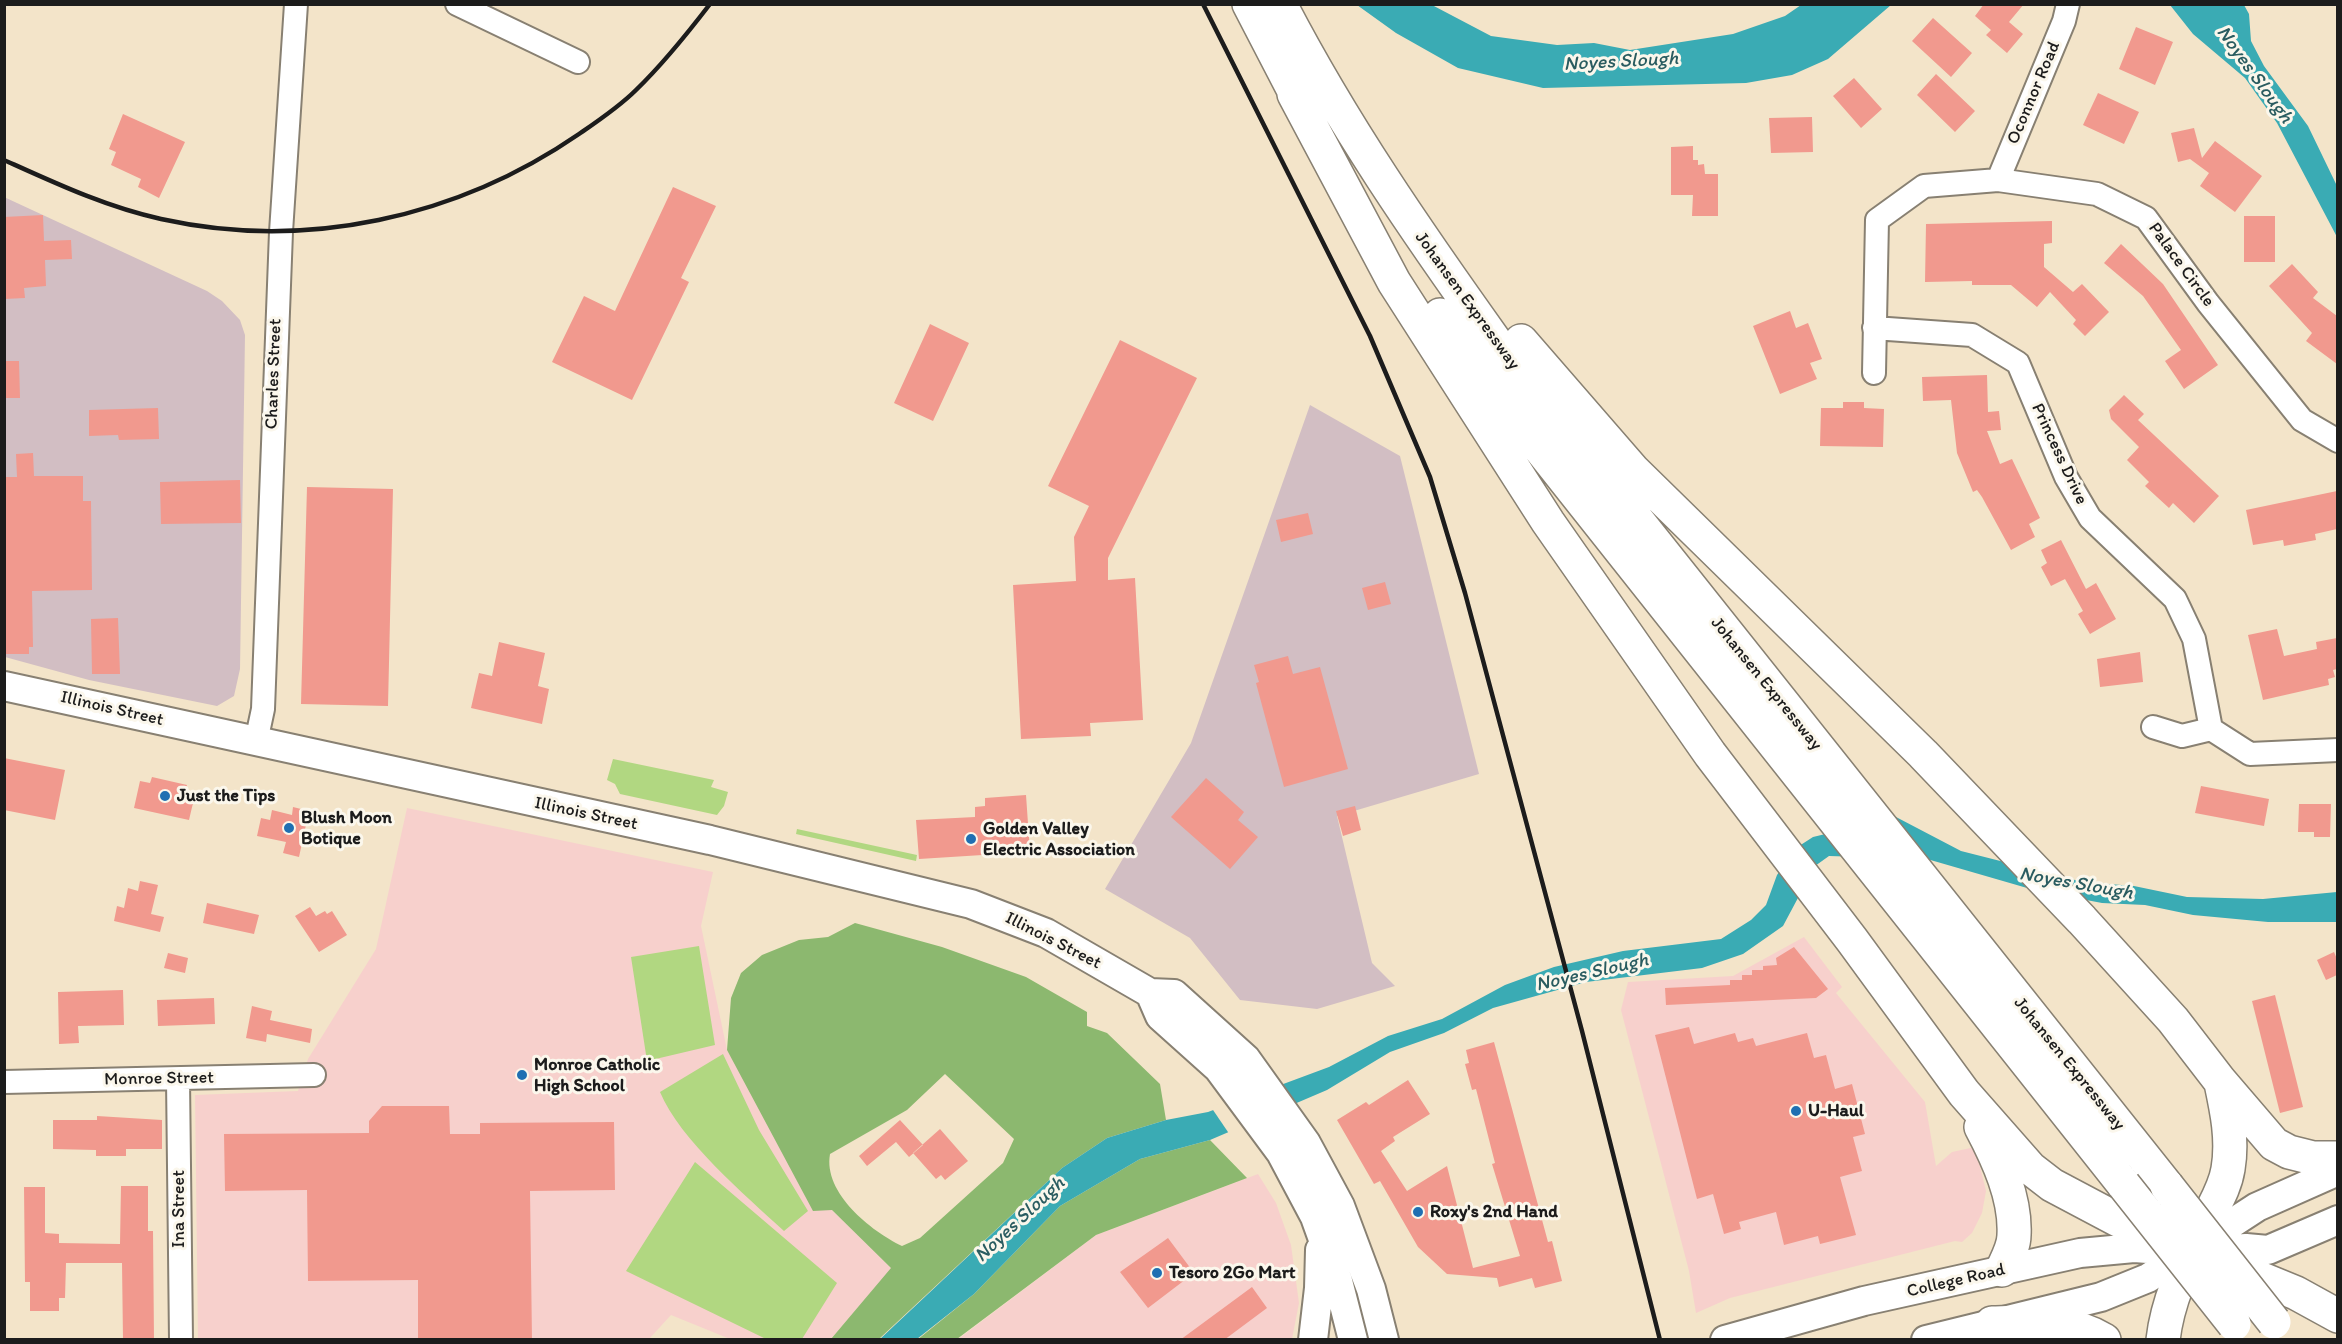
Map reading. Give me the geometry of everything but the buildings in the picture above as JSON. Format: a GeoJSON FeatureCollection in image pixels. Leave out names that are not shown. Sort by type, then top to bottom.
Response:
{"type":"FeatureCollection","features":[{"type":"Feature","properties":{"kind":"highway","name":"Johansen Expressway"},"geometry":{"type":"LineString","coordinates":[[1249,4],[1294,94],[1385,239],[1519,422],[2240,1332]]}},
{"type":"Feature","properties":{"kind":"highway","name":"Johansen Expressway"},"geometry":{"type":"LineString","coordinates":[[1280,4],[1323,86],[1415,229],[1497,344],[2281,1331]]}},
{"type":"Feature","properties":{"kind":"highway"},"geometry":{"type":"LineString","coordinates":[[1294,94],[1394,282],[1548,522],[1710,754],[1964,1093],[2030,1168],[2052,1185],[2118,1220],[2191,1252],[2264,1279],[2322,1306],[2337,1316]]}},
{"type":"Feature","properties":{"kind":"highway"},"geometry":{"type":"LineString","coordinates":[[1415,229],[1512,331],[1633,470],[2003,836],[2082,920],[2173,1020],[2220,1081],[2274,1143],[2289,1152],[2313,1158],[2337,1158]]}},
{"type":"Feature","properties":{"kind":"highway"},"geometry":{"type":"LineString","coordinates":[[2163,1340],[2170,1304],[2191,1252],[2222,1191],[2228,1169],[2229,1124],[2220,1081]]}},
{"type":"Feature","properties":{"kind":"highway"},"geometry":{"type":"LineString","coordinates":[[1964,1093],[1989,1142],[2005,1182],[2012,1212],[2014,1236],[2002,1270]]}},
{"type":"Feature","properties":{"kind":"highway"},"geometry":{"type":"LineString","coordinates":[[1992,1323],[2058,1323],[2080,1328],[2104,1340]]}},
{"type":"Feature","properties":{"kind":"main road","name":"Illinois Street"},"geometry":{"type":"LineString","coordinates":[[4,686],[710,840],[971,904],[1046,933],[1150,993],[1174,994],[1246,1059],[1293,1148],[1338,1281],[1353,1340]]}},
{"type":"Feature","properties":{"kind":"main road","name":"Illinois Street"},"geometry":{"type":"LineString","coordinates":[[1150,993],[1160,1017],[1218,1068],[1293,1148],[1340,1206],[1371,1289],[1384,1340]]}},
{"type":"Feature","properties":{"kind":"main road","name":"College Road"},"geometry":{"type":"LineString","coordinates":[[1926,1340],[2101,1297],[2128,1288],[2191,1252],[2227,1224],[2257,1207],[2337,1171]]}},
{"type":"Feature","properties":{"kind":"main road","name":"College Road"},"geometry":{"type":"LineString","coordinates":[[1725,1340],[1864,1301],[2107,1249],[2191,1252],[2246,1248],[2268,1250],[2337,1220]]}},
{"type":"Feature","properties":{"kind":"main road"},"geometry":{"type":"LineString","coordinates":[[1313,1340],[1319,1288],[1320,1230]]}},
{"type":"Feature","properties":{"kind":"main road"},"geometry":{"type":"LineString","coordinates":[[1371,1289],[1407,1340]]}},
{"type":"Feature","properties":{"kind":"street","name":"Charles Street"},"geometry":{"type":"LineString","coordinates":[[256,742],[263,709],[280,232],[296,4]]}},
{"type":"Feature","properties":{"kind":"street"},"geometry":{"type":"LineString","coordinates":[[457,4],[578,62]]}},
{"type":"Feature","properties":{"kind":"street","name":"Oconnor Road"},"geometry":{"type":"LineString","coordinates":[[1998,180],[2064,21],[2068,4]]}},
{"type":"Feature","properties":{"kind":"street","name":"Palace Circle"},"geometry":{"type":"LineString","coordinates":[[1874,328],[1877,220],[1924,186],[1998,180],[2097,194],[2146,218],[2208,303],[2302,420],[2337,441]]}},
{"type":"Feature","properties":{"kind":"street"},"geometry":{"type":"LineString","coordinates":[[1874,328],[1874,373]]}},
{"type":"Feature","properties":{"kind":"street","name":"Princess Drive"},"geometry":{"type":"LineString","coordinates":[[1874,328],[1972,335],[2018,363],[2066,477],[2090,518],[2175,599],[2194,639],[2211,729]]}},
{"type":"Feature","properties":{"kind":"street"},"geometry":{"type":"LineString","coordinates":[[2153,727],[2182,736],[2211,729],[2250,754],[2337,750]]}},
{"type":"Feature","properties":{"kind":"street","name":"Monroe Street"},"geometry":{"type":"LineString","coordinates":[[4,1082],[314,1075]]}},
{"type":"Feature","properties":{"kind":"street","name":"Ina Street"},"geometry":{"type":"LineString","coordinates":[[178,1079],[180,1340]]}},
{"type":"Feature","properties":{"kind":"shaded area"},"geometry":{"type":"Polygon","coordinates":[[[4,197],[207,291],[222,301],[240,320],[245,335],[240,669],[234,696],[217,706],[89,680],[5,657],[4,197]]]}},
{"type":"Feature","properties":{"kind":"shaded area"},"geometry":{"type":"Polygon","coordinates":[[[1310,405],[1400,456],[1479,774],[1337,816],[1372,963],[1395,986],[1317,1009],[1240,1000],[1190,938],[1105,889],[1191,743],[1310,405]]]}},
{"type":"Feature","properties":{"kind":"shaded area","name":"Monroe Catholic High School"},"geometry":{"type":"Polygon","coordinates":[[[407,808],[713,872],[701,926],[727,1050],[832,1210],[892,1269],[831,1339],[730,1339],[671,1315],[649,1339],[198,1339],[195,1095],[298,1091],[308,1059],[376,949],[407,808]]]}},
{"type":"Feature","properties":{"kind":"shaded area"},"geometry":{"type":"Polygon","coordinates":[[[1804,937],[1842,987],[1836,993],[1925,1102],[1936,1166],[1952,1152],[1975,1147],[1986,1191],[1982,1213],[1972,1233],[1962,1242],[1955,1241],[1730,1298],[1696,1313],[1689,1271],[1621,1010],[1628,982],[1733,976],[1804,937]]]}},
{"type":"Feature","properties":{"kind":"shaded area"},"geometry":{"type":"Polygon","coordinates":[[[1258,1174],[1276,1203],[1291,1245],[1299,1303],[1292,1339],[957,1340],[1096,1235],[1258,1174]]]}},
{"type":"Feature","properties":{"kind":"green space"},"geometry":{"type":"Polygon","coordinates":[[[613,759],[714,780],[711,787],[728,792],[724,806],[717,815],[620,794],[615,784],[607,780],[613,759]]]}},
{"type":"Feature","properties":{"kind":"green space"},"geometry":{"type":"Polygon","coordinates":[[[797,829],[917,855],[916,861],[796,834],[797,829]]]}},
{"type":"Feature","properties":{"kind":"green space"},"geometry":{"type":"Polygon","coordinates":[[[855,923],[942,947],[1026,977],[1087,1012],[1087,1026],[1107,1033],[1160,1084],[1166,1120],[1107,1138],[1062,1168],[879,1339],[831,1339],[891,1268],[832,1210],[813,1211],[727,1050],[731,998],[741,973],[762,955],[799,940],[828,937],[855,923]],[[945,1074],[907,1110],[830,1154],[830,1169],[834,1183],[852,1209],[877,1231],[902,1246],[920,1238],[1003,1163],[1014,1139],[945,1074]]]}},
{"type":"Feature","properties":{"kind":"green space"},"geometry":{"type":"Polygon","coordinates":[[[699,946],[715,1045],[647,1061],[631,957],[699,946]]]}},
{"type":"Feature","properties":{"kind":"green space"},"geometry":{"type":"Polygon","coordinates":[[[723,1054],[759,1130],[808,1211],[784,1231],[698,1148],[669,1110],[660,1092],[723,1054]]]}},
{"type":"Feature","properties":{"kind":"green space"},"geometry":{"type":"Polygon","coordinates":[[[1210,1140],[1247,1178],[1096,1235],[957,1339],[917,1340],[974,1294],[1060,1206],[1140,1159],[1210,1140]]]}},
{"type":"Feature","properties":{"kind":"green space"},"geometry":{"type":"Polygon","coordinates":[[[695,1162],[837,1283],[802,1339],[766,1339],[626,1271],[695,1162]]]}},
{"type":"Feature","properties":{"kind":"water","name":"Noyes Slough"},"geometry":{"type":"Polygon","coordinates":[[[1357,5],[1432,5],[1491,36],[1557,45],[1594,43],[1630,50],[1733,34],[1785,16],[1801,5],[1891,5],[1828,59],[1792,75],[1746,83],[1543,88],[1458,68],[1396,33],[1357,5]]]}},
{"type":"Feature","properties":{"kind":"water","name":"Noyes Slough"},"geometry":{"type":"Polygon","coordinates":[[[2170,5],[2244,5],[2249,14],[2251,41],[2264,66],[2308,126],[2337,186],[2337,237],[2277,123],[2245,78],[2193,34],[2170,5]]]}},
{"type":"Feature","properties":{"kind":"water","name":"Noyes Slough"},"geometry":{"type":"Polygon","coordinates":[[[1896,817],[1961,851],[2083,882],[2134,886],[2187,897],[2263,899],[2337,892],[2337,922],[2268,922],[2193,915],[2145,905],[2102,903],[2034,890],[1927,859],[1829,856],[1815,866],[1783,926],[1743,954],[1702,968],[1586,982],[1493,1008],[1444,1033],[1390,1052],[1327,1090],[1210,1140],[1140,1159],[1060,1206],[974,1294],[917,1339],[879,1340],[1062,1168],[1107,1138],[1166,1120],[1208,1112],[1329,1067],[1388,1036],[1442,1019],[1505,985],[1554,967],[1623,951],[1721,939],[1751,920],[1766,905],[1777,875],[1796,848],[1813,837],[1896,817]]]}},
{"type":"Feature","properties":{"kind":"pier"},"geometry":{"type":"Polygon","coordinates":[[[1280,1080],[1297,1106],[1230,1135],[1211,1107],[1280,1080]]]}},
{"type":"Feature","properties":{"kind":"railway"},"geometry":{"type":"LineString","coordinates":[[4,160],[81,194],[120,208],[161,219],[216,228],[270,231],[325,228],[379,220],[431,206],[483,187],[532,163],[579,134],[616,108],[636,90],[656,70],[710,4]]}},
{"type":"Feature","properties":{"kind":"railway"},"geometry":{"type":"LineString","coordinates":[[1203,4],[1370,336],[1430,477],[1465,593],[1582,1031],[1660,1340]]}},
{"type":"Feature","properties":{"kind":"place","name":"Just the Tips"},"geometry":{"type":"Point","coordinates":[165,796]}},
{"type":"Feature","properties":{"kind":"place","name":"Blush Moon Botique"},"geometry":{"type":"Point","coordinates":[289,828]}},
{"type":"Feature","properties":{"kind":"place","name":"Golden Valley Electric Association"},"geometry":{"type":"Point","coordinates":[971,839]}},
{"type":"Feature","properties":{"kind":"place","name":"Monroe Catholic High School"},"geometry":{"type":"Point","coordinates":[522,1075]}},
{"type":"Feature","properties":{"kind":"place","name":"U-Haul"},"geometry":{"type":"Point","coordinates":[1796,1111]}},
{"type":"Feature","properties":{"kind":"place","name":"Roxy's 2nd Hand"},"geometry":{"type":"Point","coordinates":[1418,1212]}},
{"type":"Feature","properties":{"kind":"place","name":"Tesoro 2Go Mart"},"geometry":{"type":"Point","coordinates":[1157,1273]}}]}
